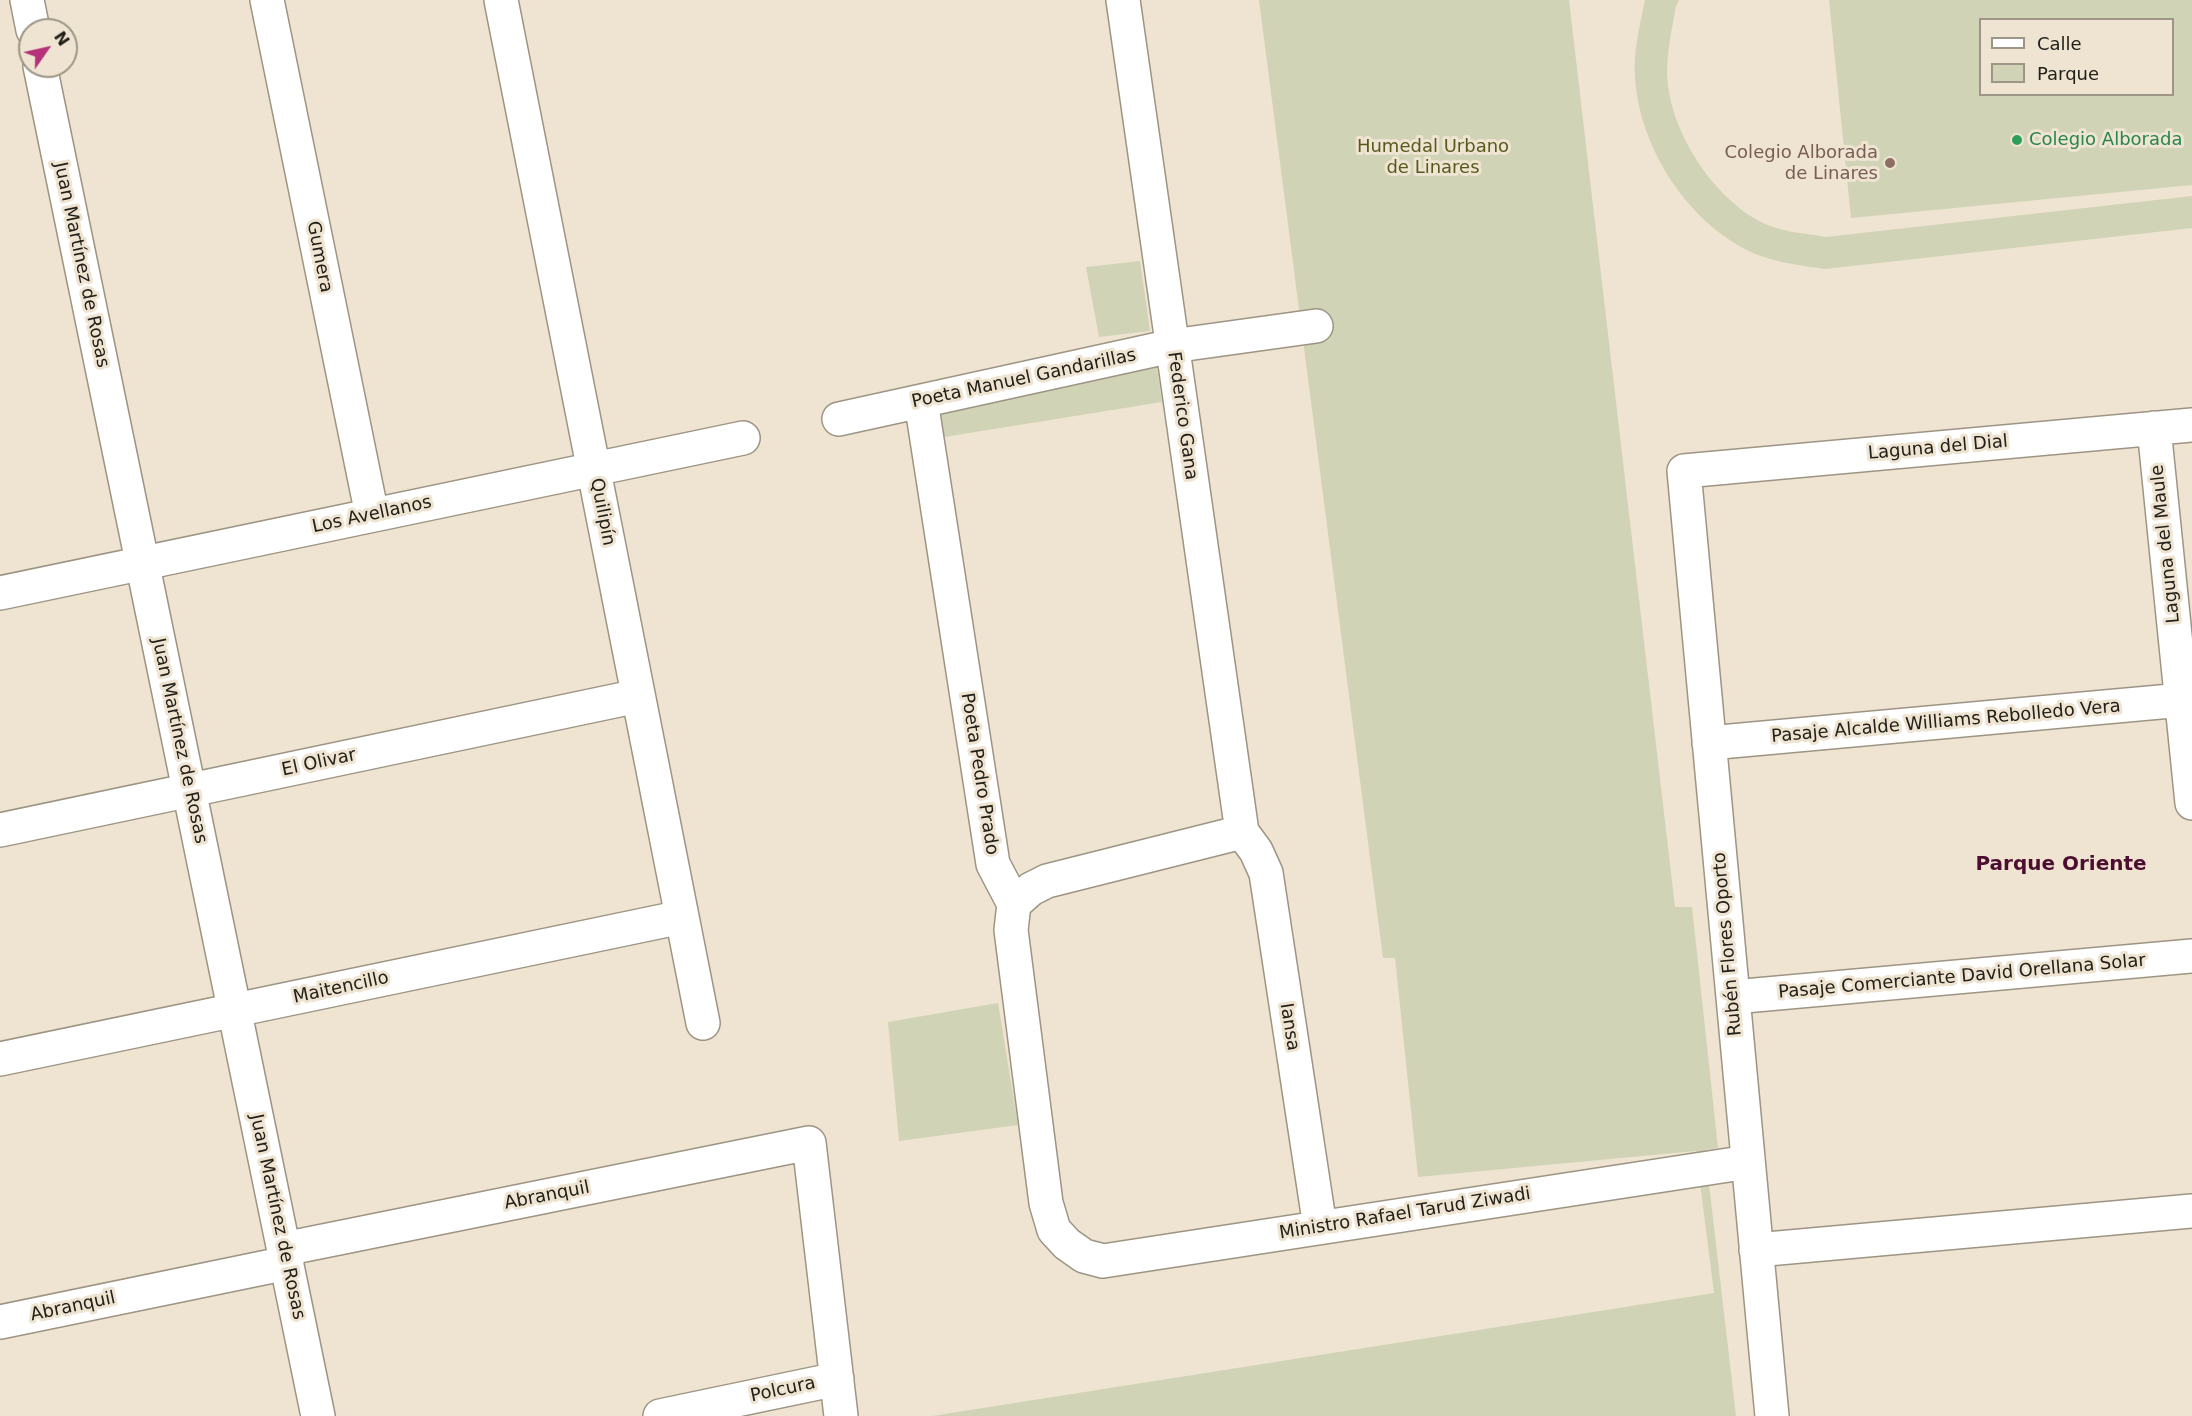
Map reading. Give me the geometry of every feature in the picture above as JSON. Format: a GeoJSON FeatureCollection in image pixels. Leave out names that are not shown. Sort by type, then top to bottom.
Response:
{"type":"FeatureCollection","features":[{"type":"Feature","properties":{"kind":"street"},"geometry":{"type":"LineString","coordinates":[[27,0],[31,18]]}},
{"type":"Feature","properties":{"kind":"street","name":"Gumera"},"geometry":{"type":"LineString","coordinates":[[267,0],[372,515]]}},
{"type":"Feature","properties":{"kind":"street","name":"Quilipín"},"geometry":{"type":"LineString","coordinates":[[501,0],[703,1023]]}},
{"type":"Feature","properties":{"kind":"street","name":"Federico Gana"},"geometry":{"type":"LineString","coordinates":[[1123,0],[1242,832]]}},
{"type":"Feature","properties":{"kind":"street","name":"Juan Martínez de Rosas"},"geometry":{"type":"LineString","coordinates":[[42,78],[318,1416]]}},
{"type":"Feature","properties":{"kind":"street","name":"Poeta Manuel Gandarillas"},"geometry":{"type":"LineString","coordinates":[[839,419],[1172,346],[1316,326]]}},
{"type":"Feature","properties":{"kind":"street","name":"Poeta Pedro Prado"},"geometry":{"type":"LineString","coordinates":[[921,401],[993,864],[1014,904]]}},
{"type":"Feature","properties":{"kind":"street","name":"Laguna del Dial"},"geometry":{"type":"LineString","coordinates":[[1684,471],[2192,425]]}},
{"type":"Feature","properties":{"kind":"street","name":"Laguna del Maule"},"geometry":{"type":"LineString","coordinates":[[2154,428],[2182,700],[2190,755],[2192,803]]}},
{"type":"Feature","properties":{"kind":"street","name":"Los Avellanos"},"geometry":{"type":"LineString","coordinates":[[0,592],[743,438]]}},
{"type":"Feature","properties":{"kind":"street","name":"Rubén Flores Oporto"},"geometry":{"type":"LineString","coordinates":[[1684,471],[1772,1416]]}},
{"type":"Feature","properties":{"kind":"street","name":"El Olivar"},"geometry":{"type":"LineString","coordinates":[[0,830],[638,696]]}},
{"type":"Feature","properties":{"kind":"street","name":"Pasaje Alcalde Williams Rebolledo Vera"},"geometry":{"type":"LineString","coordinates":[[1709,743],[2182,700]]}},
{"type":"Feature","properties":{"kind":"street"},"geometry":{"type":"LineString","coordinates":[[1014,904],[1047,881],[1242,832]]}},
{"type":"Feature","properties":{"kind":"street","name":"Iansa"},"geometry":{"type":"LineString","coordinates":[[1242,832],[1256,851],[1266,873],[1320,1227]]}},
{"type":"Feature","properties":{"kind":"street","name":"Ministro Rafael Tarud Ziwadi"},"geometry":{"type":"LineString","coordinates":[[1014,904],[1011,930],[1046,1203],[1054,1230],[1084,1257],[1103,1260],[1748,1162]]}},
{"type":"Feature","properties":{"kind":"street","name":"Maitencillo"},"geometry":{"type":"LineString","coordinates":[[0,1059],[682,917]]}},
{"type":"Feature","properties":{"kind":"street","name":"Pasaje Comerciante David Orellana Solar"},"geometry":{"type":"LineString","coordinates":[[1733,997],[2192,956]]}},
{"type":"Feature","properties":{"kind":"street","name":"Abranquil"},"geometry":{"type":"LineString","coordinates":[[0,1322],[285,1256],[809,1143],[837,1379]]}},
{"type":"Feature","properties":{"kind":"street"},"geometry":{"type":"LineString","coordinates":[[1756,1250],[2192,1211]]}},
{"type":"Feature","properties":{"kind":"street"},"geometry":{"type":"LineString","coordinates":[[837,1379],[841,1416]]}},
{"type":"Feature","properties":{"kind":"street","name":"Polcura"},"geometry":{"type":"LineString","coordinates":[[660,1416],[837,1379]]}},
{"type":"Feature","properties":{"kind":"green space","name":"Humedal Urbano de Linares"},"geometry":{"type":"Polygon","coordinates":[[[1259,0],[1569,0],[1675,907],[1692,907],[1718,1148],[1705,1150],[1736,1416],[932,1416],[1714,1293],[1696,1151],[1418,1177],[1395,958],[1383,958],[1259,0]]]}},
{"type":"Feature","properties":{"kind":"green space"},"geometry":{"type":"Polygon","coordinates":[[[1645,0],[1679,0],[1670,40],[1667,74],[1675,116],[1684,138],[1695,158],[1724,194],[1741,209],[1767,225],[1791,232],[1826,237],[2192,196],[2192,228],[1825,269],[1784,262],[1754,253],[1723,235],[1703,218],[1684,198],[1655,153],[1638,103],[1635,77],[1636,48],[1645,0]]]}},
{"type":"Feature","properties":{"kind":"green space","name":"Colegio Alborada"},"geometry":{"type":"Polygon","coordinates":[[[1829,0],[2192,0],[2192,185],[1851,218],[1829,0]]]}},
{"type":"Feature","properties":{"kind":"green space"},"geometry":{"type":"Polygon","coordinates":[[[1140,261],[1150,331],[1099,337],[1086,267],[1140,261]]]}},
{"type":"Feature","properties":{"kind":"green space"},"geometry":{"type":"Polygon","coordinates":[[[1156,362],[1162,402],[944,437],[939,412],[1156,362]]]}},
{"type":"Feature","properties":{"kind":"green space"},"geometry":{"type":"Polygon","coordinates":[[[998,1003],[1018,1125],[899,1141],[888,1022],[998,1003]]]}},
{"type":"Feature","properties":{"kind":"place","name":"Colegio Alborada"},"geometry":{"type":"Point","coordinates":[2017,140]}},
{"type":"Feature","properties":{"kind":"place","name":"Colegio Alborada de Linares"},"geometry":{"type":"Point","coordinates":[1890,163]}},
{"type":"Feature","properties":{"kind":"district","name":"Parque Oriente"},"geometry":{"type":"Point","coordinates":[2061,865]}}]}
